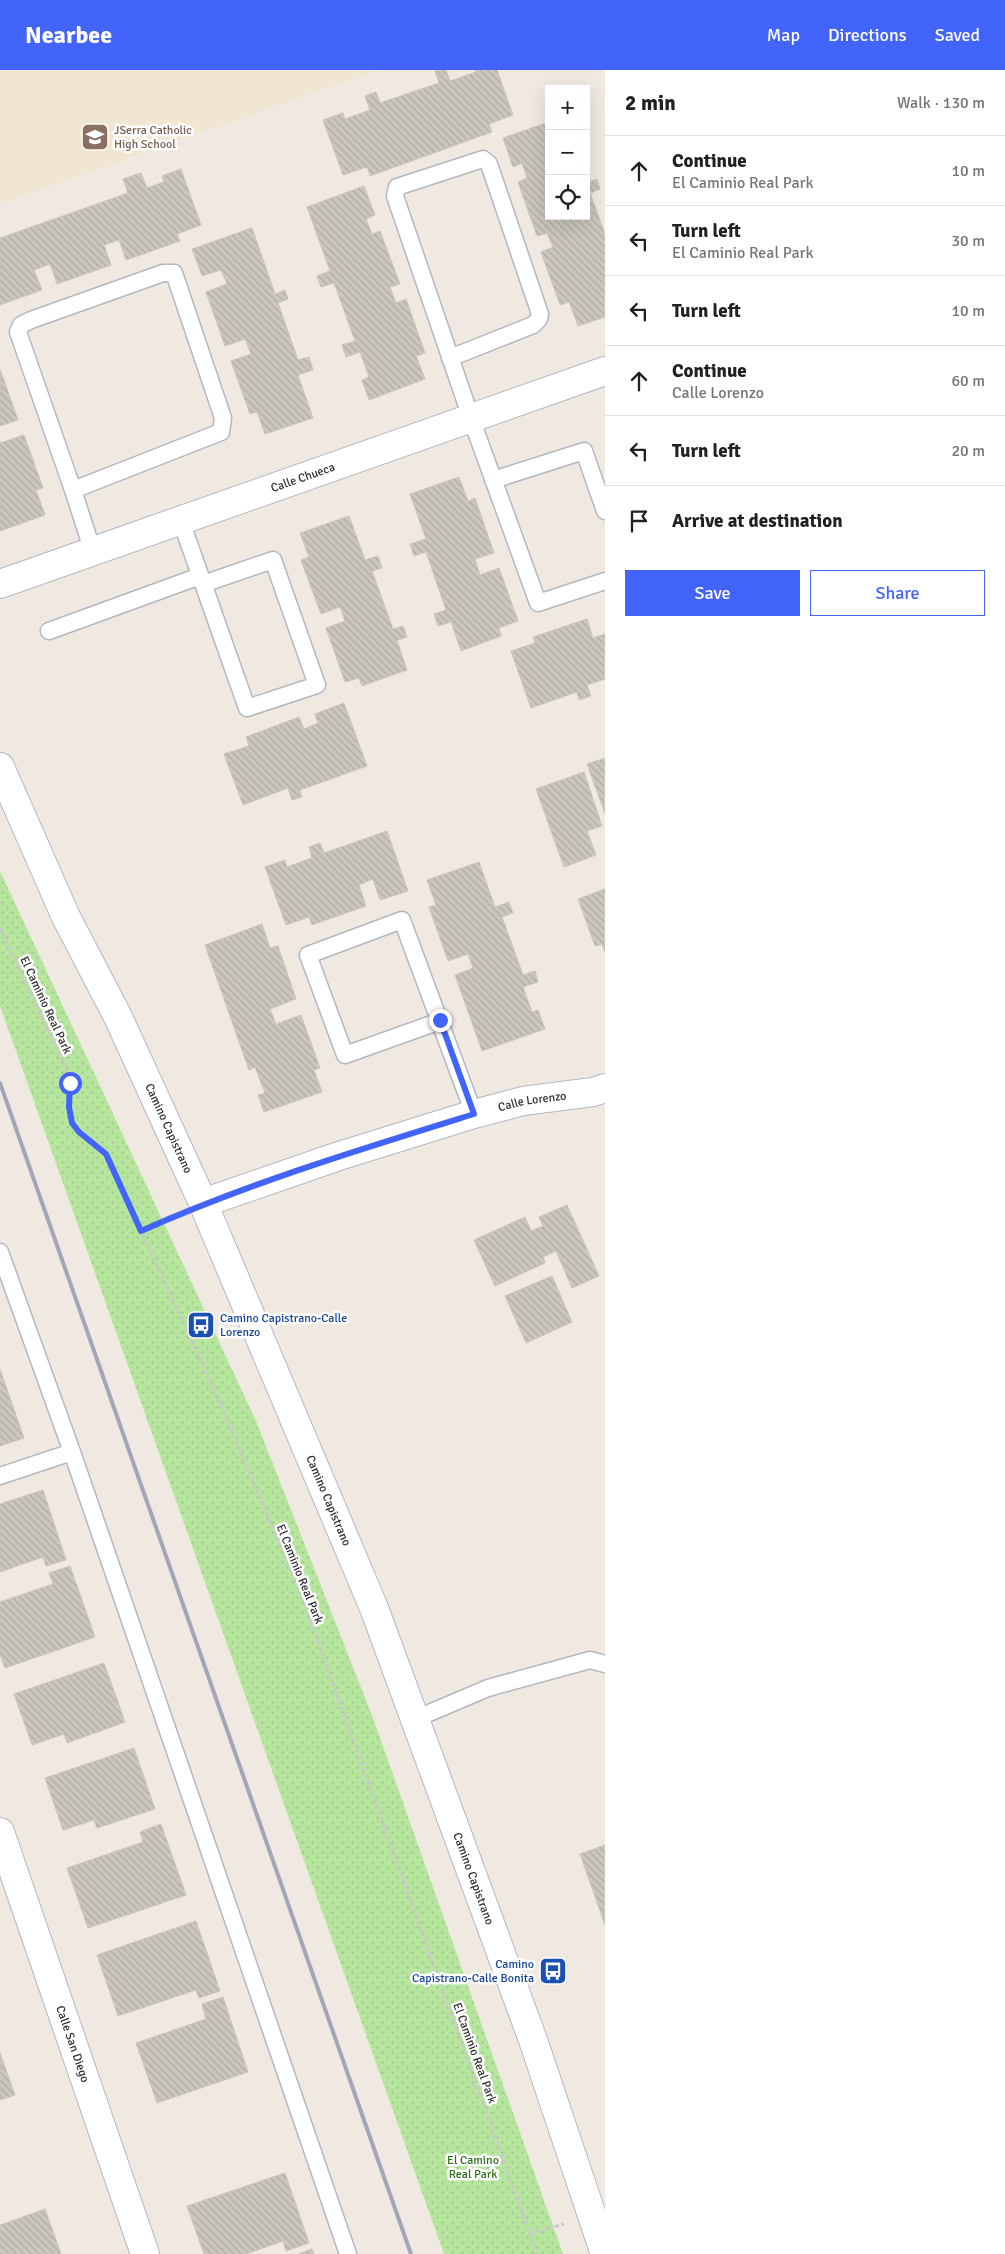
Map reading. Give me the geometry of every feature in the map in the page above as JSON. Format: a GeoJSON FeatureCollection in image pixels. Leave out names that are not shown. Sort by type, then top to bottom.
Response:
{"type":"FeatureCollection","features":[{"type":"Feature","properties":{"kind":"main road","name":"Calle Chueca"},"geometry":{"type":"LineString","coordinates":[[0,584],[605,371]]}},
{"type":"Feature","properties":{"kind":"main road","name":"Camino Capistrano"},"geometry":{"type":"LineString","coordinates":[[0,767],[66,917],[118,1017],[203,1203],[374,1608],[598,2213],[605,2254]]}},
{"type":"Feature","properties":{"kind":"main road","name":"Calle Lorenzo"},"geometry":{"type":"LineString","coordinates":[[203,1203],[339,1156],[474,1114],[523,1100],[593,1092],[605,1088]]}},
{"type":"Feature","properties":{"kind":"main road","name":"Calle San Diego"},"geometry":{"type":"LineString","coordinates":[[0,1832],[145,2254]]}},
{"type":"Feature","properties":{"kind":"lane"},"geometry":{"type":"LineString","coordinates":[[450,358],[533,325],[539,319],[540,314],[489,164],[482,159],[398,187],[395,196],[470,418],[538,604],[605,581]]}},
{"type":"Feature","properties":{"kind":"lane"},"geometry":{"type":"LineString","coordinates":[[74,490],[221,432],[223,418],[174,273],[169,271],[31,320],[21,325],[18,332],[74,490],[93,552]]}},
{"type":"Feature","properties":{"kind":"lane"},"geometry":{"type":"LineString","coordinates":[[493,480],[584,451],[605,511]]}},
{"type":"Feature","properties":{"kind":"lane"},"geometry":{"type":"LineString","coordinates":[[49,631],[202,580],[273,560],[317,684],[248,708],[202,580],[181,521]]}},
{"type":"Feature","properties":{"kind":"lane"},"geometry":{"type":"LineString","coordinates":[[440,1020],[345,1055],[308,955],[402,920],[440,1020],[474,1114]]}},
{"type":"Feature","properties":{"kind":"lane"},"geometry":{"type":"LineString","coordinates":[[0,1252],[72,1452],[348,2254]]}},
{"type":"Feature","properties":{"kind":"lane"},"geometry":{"type":"LineString","coordinates":[[0,1476],[72,1452]]}},
{"type":"Feature","properties":{"kind":"lane"},"geometry":{"type":"LineString","coordinates":[[415,1719],[488,1688],[590,1660],[605,1664]]}},
{"type":"Feature","properties":{"kind":"path","name":"El Caminio Real Park"},"geometry":{"type":"LineString","coordinates":[[0,928],[66,1068],[70,1083],[69,1107],[72,1123],[79,1132],[106,1154],[220,1403],[302,1597],[537,2254]]}},
{"type":"Feature","properties":{"kind":"path"},"geometry":{"type":"LineString","coordinates":[[141,1231],[203,1203]]}},
{"type":"Feature","properties":{"kind":"path"},"geometry":{"type":"LineString","coordinates":[[530,2234],[598,2213]]}},
{"type":"Feature","properties":{"kind":"shaded area","name":"JSerra Catholic High School"},"geometry":{"type":"Polygon","coordinates":[[[0,70],[378,70],[0,204],[0,70]]]}},
{"type":"Feature","properties":{"kind":"green space","name":"El Camino Real Park"},"geometry":{"type":"Polygon","coordinates":[[[0,871],[256,1421],[373,1718],[563,2254],[444,2254],[0,1006],[0,871]]]}},
{"type":"Feature","properties":{"kind":"building"},"geometry":{"type":"Polygon","coordinates":[[[446,70],[450,81],[476,72],[475,70],[497,70],[513,115],[489,124],[492,132],[370,176],[367,167],[343,175],[323,120],[343,113],[345,119],[370,110],[365,96],[376,92],[380,103],[439,83],[435,71],[446,70]]]}},
{"type":"Feature","properties":{"kind":"building"},"geometry":{"type":"Polygon","coordinates":[[[545,123],[545,220],[590,220],[590,193],[605,234],[605,317],[578,326],[569,302],[560,305],[541,252],[553,247],[547,233],[537,236],[518,182],[527,178],[522,163],[513,167],[503,138],[545,123]]]}},
{"type":"Feature","properties":{"kind":"building"},"geometry":{"type":"Polygon","coordinates":[[[181,169],[201,225],[177,234],[180,241],[126,260],[119,240],[104,245],[111,265],[57,284],[50,264],[34,270],[42,290],[0,305],[0,238],[128,193],[123,179],[141,173],[147,188],[164,182],[162,176],[181,169]]]}},
{"type":"Feature","properties":{"kind":"building"},"geometry":{"type":"Polygon","coordinates":[[[597,179],[600,189],[590,193],[590,182],[597,179]]]}},
{"type":"Feature","properties":{"kind":"building"},"geometry":{"type":"Polygon","coordinates":[[[364,186],[375,215],[366,219],[372,234],[380,231],[400,284],[390,287],[396,303],[406,299],[425,353],[416,356],[425,379],[369,400],[362,380],[369,377],[360,352],[346,357],[342,345],[355,341],[334,283],[321,287],[317,276],[330,271],[307,207],[364,186]]]}},
{"type":"Feature","properties":{"kind":"building"},"geometry":{"type":"Polygon","coordinates":[[[252,228],[275,294],[285,290],[288,299],[278,303],[298,360],[309,357],[313,370],[298,375],[313,418],[265,434],[257,412],[250,414],[231,361],[251,354],[245,339],[225,346],[206,292],[227,284],[221,270],[202,276],[192,249],[252,228]]]}},
{"type":"Feature","properties":{"kind":"building"},"geometry":{"type":"Polygon","coordinates":[[[0,369],[18,420],[0,426],[0,369]]]}},
{"type":"Feature","properties":{"kind":"building"},"geometry":{"type":"Polygon","coordinates":[[[24,435],[43,488],[36,490],[45,515],[0,531],[0,443],[24,435]]]}},
{"type":"Feature","properties":{"kind":"building"},"geometry":{"type":"Polygon","coordinates":[[[459,477],[468,501],[475,498],[494,553],[475,559],[480,575],[499,568],[518,621],[499,628],[501,636],[461,651],[451,622],[438,626],[434,614],[446,610],[426,552],[414,556],[410,544],[426,539],[410,494],[459,477]]]}},
{"type":"Feature","properties":{"kind":"building"},"geometry":{"type":"Polygon","coordinates":[[[349,516],[365,560],[378,556],[382,568],[372,571],[393,629],[403,626],[407,637],[397,640],[407,670],[362,686],[359,678],[345,682],[326,628],[345,621],[340,607],[321,614],[301,560],[309,557],[300,533],[349,516]]]}},
{"type":"Feature","properties":{"kind":"building"},"geometry":{"type":"Polygon","coordinates":[[[587,619],[593,638],[605,634],[605,679],[587,685],[591,696],[579,700],[577,692],[531,708],[511,651],[535,643],[533,637],[587,619]]]}},
{"type":"Feature","properties":{"kind":"building"},"geometry":{"type":"Polygon","coordinates":[[[344,703],[367,766],[300,790],[302,797],[292,800],[288,788],[243,805],[224,754],[249,746],[246,737],[299,717],[304,729],[318,723],[315,714],[344,703]]]}},
{"type":"Feature","properties":{"kind":"building"},"geometry":{"type":"Polygon","coordinates":[[[605,758],[605,814],[587,764],[605,758]]]}},
{"type":"Feature","properties":{"kind":"building"},"geometry":{"type":"Polygon","coordinates":[[[584,772],[602,826],[587,831],[596,855],[564,867],[536,789],[584,772]]]}},
{"type":"Feature","properties":{"kind":"building"},"geometry":{"type":"Polygon","coordinates":[[[387,831],[408,891],[380,900],[373,879],[359,885],[366,906],[312,925],[309,917],[286,925],[265,867],[285,860],[287,867],[312,858],[309,847],[320,843],[324,853],[387,831]]]}},
{"type":"Feature","properties":{"kind":"building"},"geometry":{"type":"Polygon","coordinates":[[[479,862],[495,907],[509,902],[513,913],[502,917],[523,975],[535,971],[538,982],[523,987],[532,1012],[538,1010],[545,1029],[482,1051],[455,975],[473,968],[468,954],[448,961],[429,907],[436,905],[427,880],[479,862]]]}},
{"type":"Feature","properties":{"kind":"building"},"geometry":{"type":"Polygon","coordinates":[[[605,889],[605,952],[602,944],[595,946],[578,899],[605,889]]]}},
{"type":"Feature","properties":{"kind":"building"},"geometry":{"type":"Polygon","coordinates":[[[262,924],[270,948],[278,946],[296,999],[270,1009],[276,1024],[301,1015],[320,1068],[314,1070],[322,1092],[264,1112],[258,1095],[265,1093],[255,1067],[249,1070],[205,945],[262,924]]]}},
{"type":"Feature","properties":{"kind":"building"},"geometry":{"type":"Polygon","coordinates":[[[567,1205],[599,1276],[572,1288],[556,1251],[543,1257],[545,1263],[495,1286],[474,1240],[525,1217],[531,1231],[543,1226],[539,1217],[567,1205]]]}},
{"type":"Feature","properties":{"kind":"building"},"geometry":{"type":"Polygon","coordinates":[[[552,1276],[572,1322],[526,1343],[505,1296],[552,1276]]]}},
{"type":"Feature","properties":{"kind":"building"},"geometry":{"type":"Polygon","coordinates":[[[0,1369],[24,1438],[0,1446],[0,1369]]]}},
{"type":"Feature","properties":{"kind":"building"},"geometry":{"type":"Polygon","coordinates":[[[43,1490],[66,1560],[46,1566],[43,1557],[0,1572],[0,1504],[43,1490]]]}},
{"type":"Feature","properties":{"kind":"building"},"geometry":{"type":"Polygon","coordinates":[[[70,1566],[95,1637],[5,1668],[0,1655],[0,1602],[53,1584],[49,1573],[70,1566]]]}},
{"type":"Feature","properties":{"kind":"building"},"geometry":{"type":"Polygon","coordinates":[[[104,1663],[125,1722],[67,1743],[64,1734],[32,1745],[14,1694],[104,1663]]]}},
{"type":"Feature","properties":{"kind":"building"},"geometry":{"type":"Polygon","coordinates":[[[134,1748],[155,1809],[97,1828],[94,1820],[63,1830],[45,1778],[134,1748]]]}},
{"type":"Feature","properties":{"kind":"building"},"geometry":{"type":"Polygon","coordinates":[[[161,1824],[186,1895],[88,1928],[67,1868],[143,1842],[140,1832],[161,1824]]]}},
{"type":"Feature","properties":{"kind":"building"},"geometry":{"type":"Polygon","coordinates":[[[605,1845],[605,1925],[580,1854],[605,1845]]]}},
{"type":"Feature","properties":{"kind":"building"},"geometry":{"type":"Polygon","coordinates":[[[196,1921],[220,1991],[199,1998],[196,1990],[118,2016],[97,1955],[196,1921]]]}},
{"type":"Feature","properties":{"kind":"building"},"geometry":{"type":"Polygon","coordinates":[[[223,1997],[248,2072],[157,2103],[136,2043],[206,2019],[202,2004],[223,1997]]]}},
{"type":"Feature","properties":{"kind":"building"},"geometry":{"type":"Polygon","coordinates":[[[0,2053],[15,2095],[0,2100],[0,2053]]]}},
{"type":"Feature","properties":{"kind":"building"},"geometry":{"type":"Polygon","coordinates":[[[285,2173],[309,2243],[286,2251],[283,2241],[246,2254],[204,2254],[187,2206],[285,2173]]]}},
{"type":"Feature","properties":{"kind":"building"},"geometry":{"type":"Polygon","coordinates":[[[45,2209],[61,2254],[0,2254],[0,2225],[45,2209]]]}},
{"type":"Feature","properties":{"kind":"building"},"geometry":{"type":"Polygon","coordinates":[[[312,2249],[314,2254],[298,2254],[312,2249]]]}},
{"type":"Feature","properties":{"kind":"railway"},"geometry":{"type":"LineString","coordinates":[[0,1083],[411,2254]]}},
{"type":"Feature","properties":{"kind":"place","name":"JSerra Catholic High School"},"geometry":{"type":"Point","coordinates":[95,137]}},
{"type":"Feature","properties":{"kind":"place","name":"Camino Capistrano-Calle Lorenzo"},"geometry":{"type":"Point","coordinates":[201,1325]}},
{"type":"Feature","properties":{"kind":"place","name":"Camino Capistrano-Calle Bonita"},"geometry":{"type":"Point","coordinates":[553,1971]}},
{"type":"Feature","properties":{"kind":"route"},"geometry":{"type":"LineString","coordinates":[[70,1083],[69,1107],[72,1123],[79,1132],[106,1154],[141,1231],[203,1203],[339,1156],[474,1114],[440,1020]]}}]}
